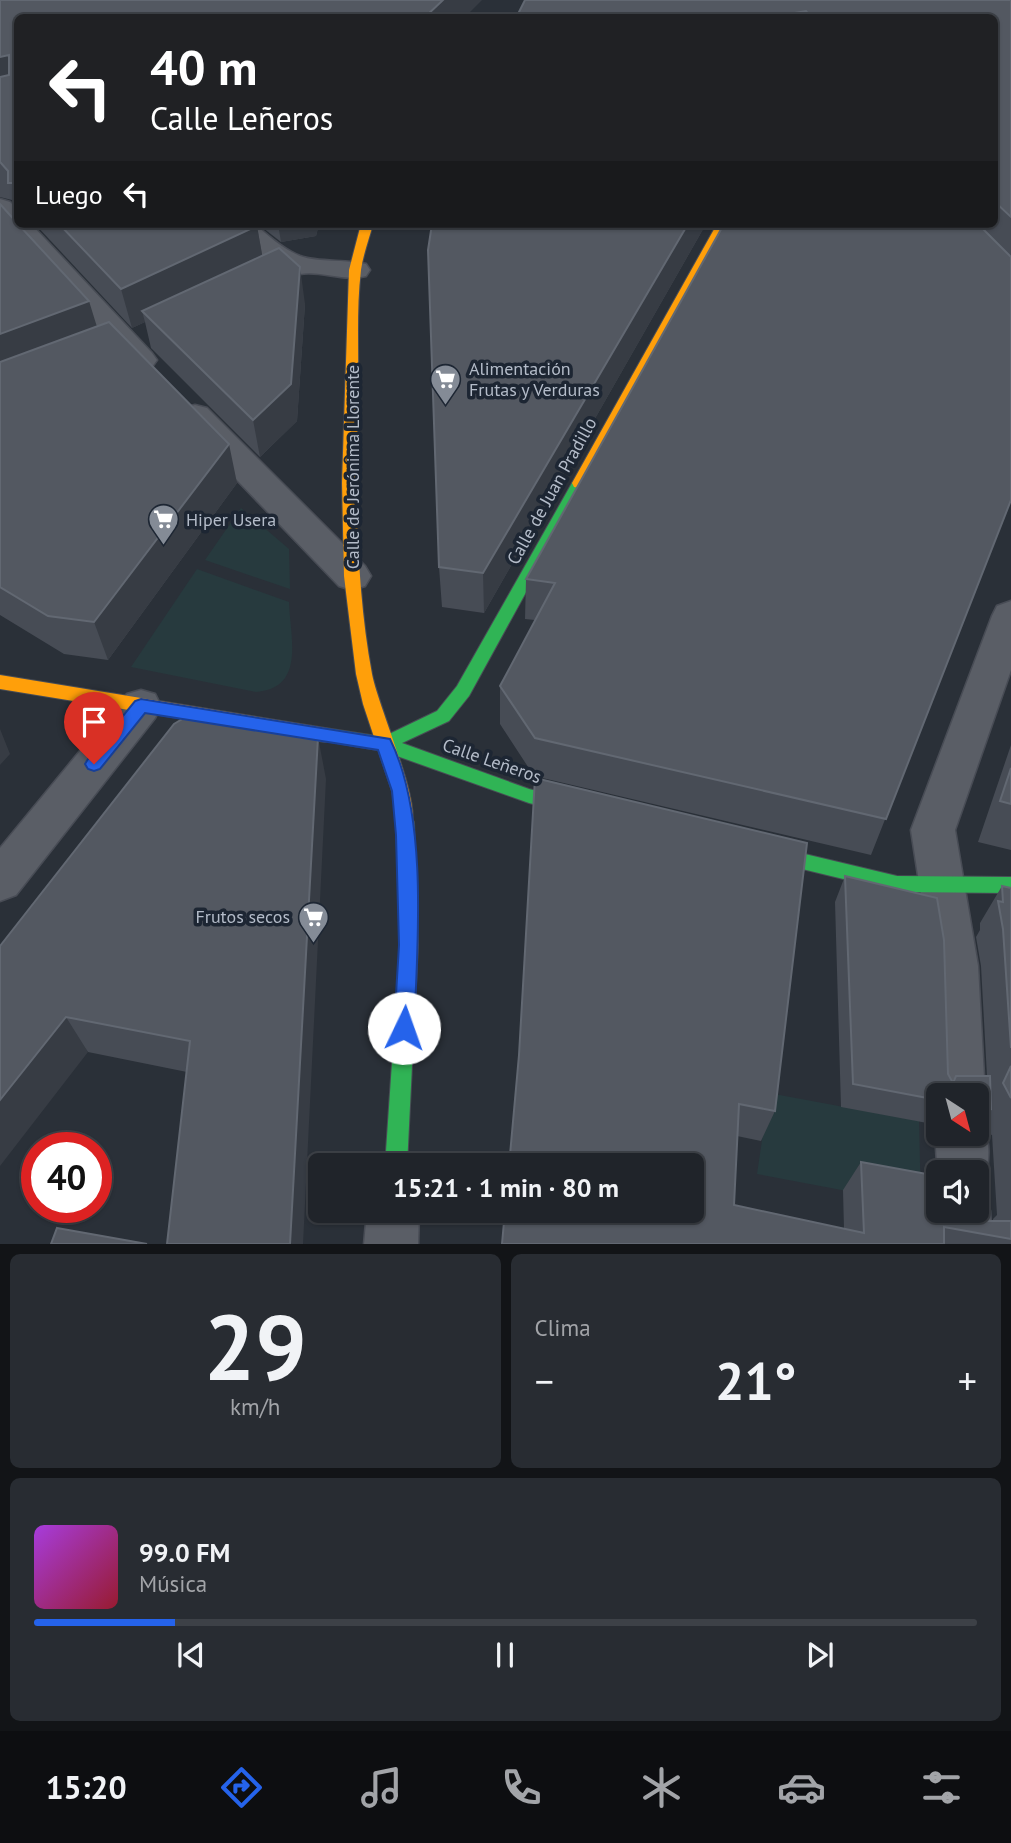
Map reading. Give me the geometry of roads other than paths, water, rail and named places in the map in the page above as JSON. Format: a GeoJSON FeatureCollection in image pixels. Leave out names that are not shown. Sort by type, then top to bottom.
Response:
{"type":"FeatureCollection","features":[{"type":"Feature","properties":{"kind":"street"},"geometry":{"type":"LineString","coordinates":[[0,208],[14,223]]}},
{"type":"Feature","properties":{"kind":"street"},"geometry":{"type":"LineString","coordinates":[[19,228],[171,392],[352,576]]}},
{"type":"Feature","properties":{"kind":"street"},"geometry":{"type":"LineString","coordinates":[[242,228],[263,247],[295,265],[355,270]]}},
{"type":"Feature","properties":{"kind":"street","name":"Calle de Jerónima Llorente"},"geometry":{"type":"LineString","coordinates":[[366,228],[355,270],[349,483],[352,576],[364,674],[401,791],[408,882],[408,945],[397,1153]]}},
{"type":"Feature","properties":{"kind":"street","name":"Calle de Juan Pradillo"},"geometry":{"type":"LineString","coordinates":[[384,744],[443,716],[463,691],[721,228]]}},
{"type":"Feature","properties":{"kind":"street"},"geometry":{"type":"LineString","coordinates":[[221,302],[295,265]]}},
{"type":"Feature","properties":{"kind":"street"},"geometry":{"type":"LineString","coordinates":[[959,1083],[954,966],[933,830],[1011,616]]}},
{"type":"Feature","properties":{"kind":"street"},"geometry":{"type":"LineString","coordinates":[[0,668],[19,684]]}},
{"type":"Feature","properties":{"kind":"street","name":"Calle Leñeros"},"geometry":{"type":"LineString","coordinates":[[19,684],[384,744],[529,796],[595,812]]}},
{"type":"Feature","properties":{"kind":"street"},"geometry":{"type":"LineString","coordinates":[[0,881],[141,706]]}},
{"type":"Feature","properties":{"kind":"street"},"geometry":{"type":"LineString","coordinates":[[739,846],[897,884],[1011,885]]}},
{"type":"Feature","properties":{"kind":"street"},"geometry":{"type":"LineString","coordinates":[[391,1244],[392,1223]]}},
{"type":"Feature","properties":{"kind":"street"},"geometry":{"type":"LineString","coordinates":[[964,1223],[965,1244]]}},
{"type":"Feature","properties":{"kind":"place","name":"Alimentación Frutas y Verduras"},"geometry":{"type":"Point","coordinates":[446,406]}},
{"type":"Feature","properties":{"kind":"place","name":"Hiper Usera"},"geometry":{"type":"Point","coordinates":[163,547]}},
{"type":"Feature","properties":{"kind":"place","name":"Frutos secos"},"geometry":{"type":"Point","coordinates":[313,944]}}]}
